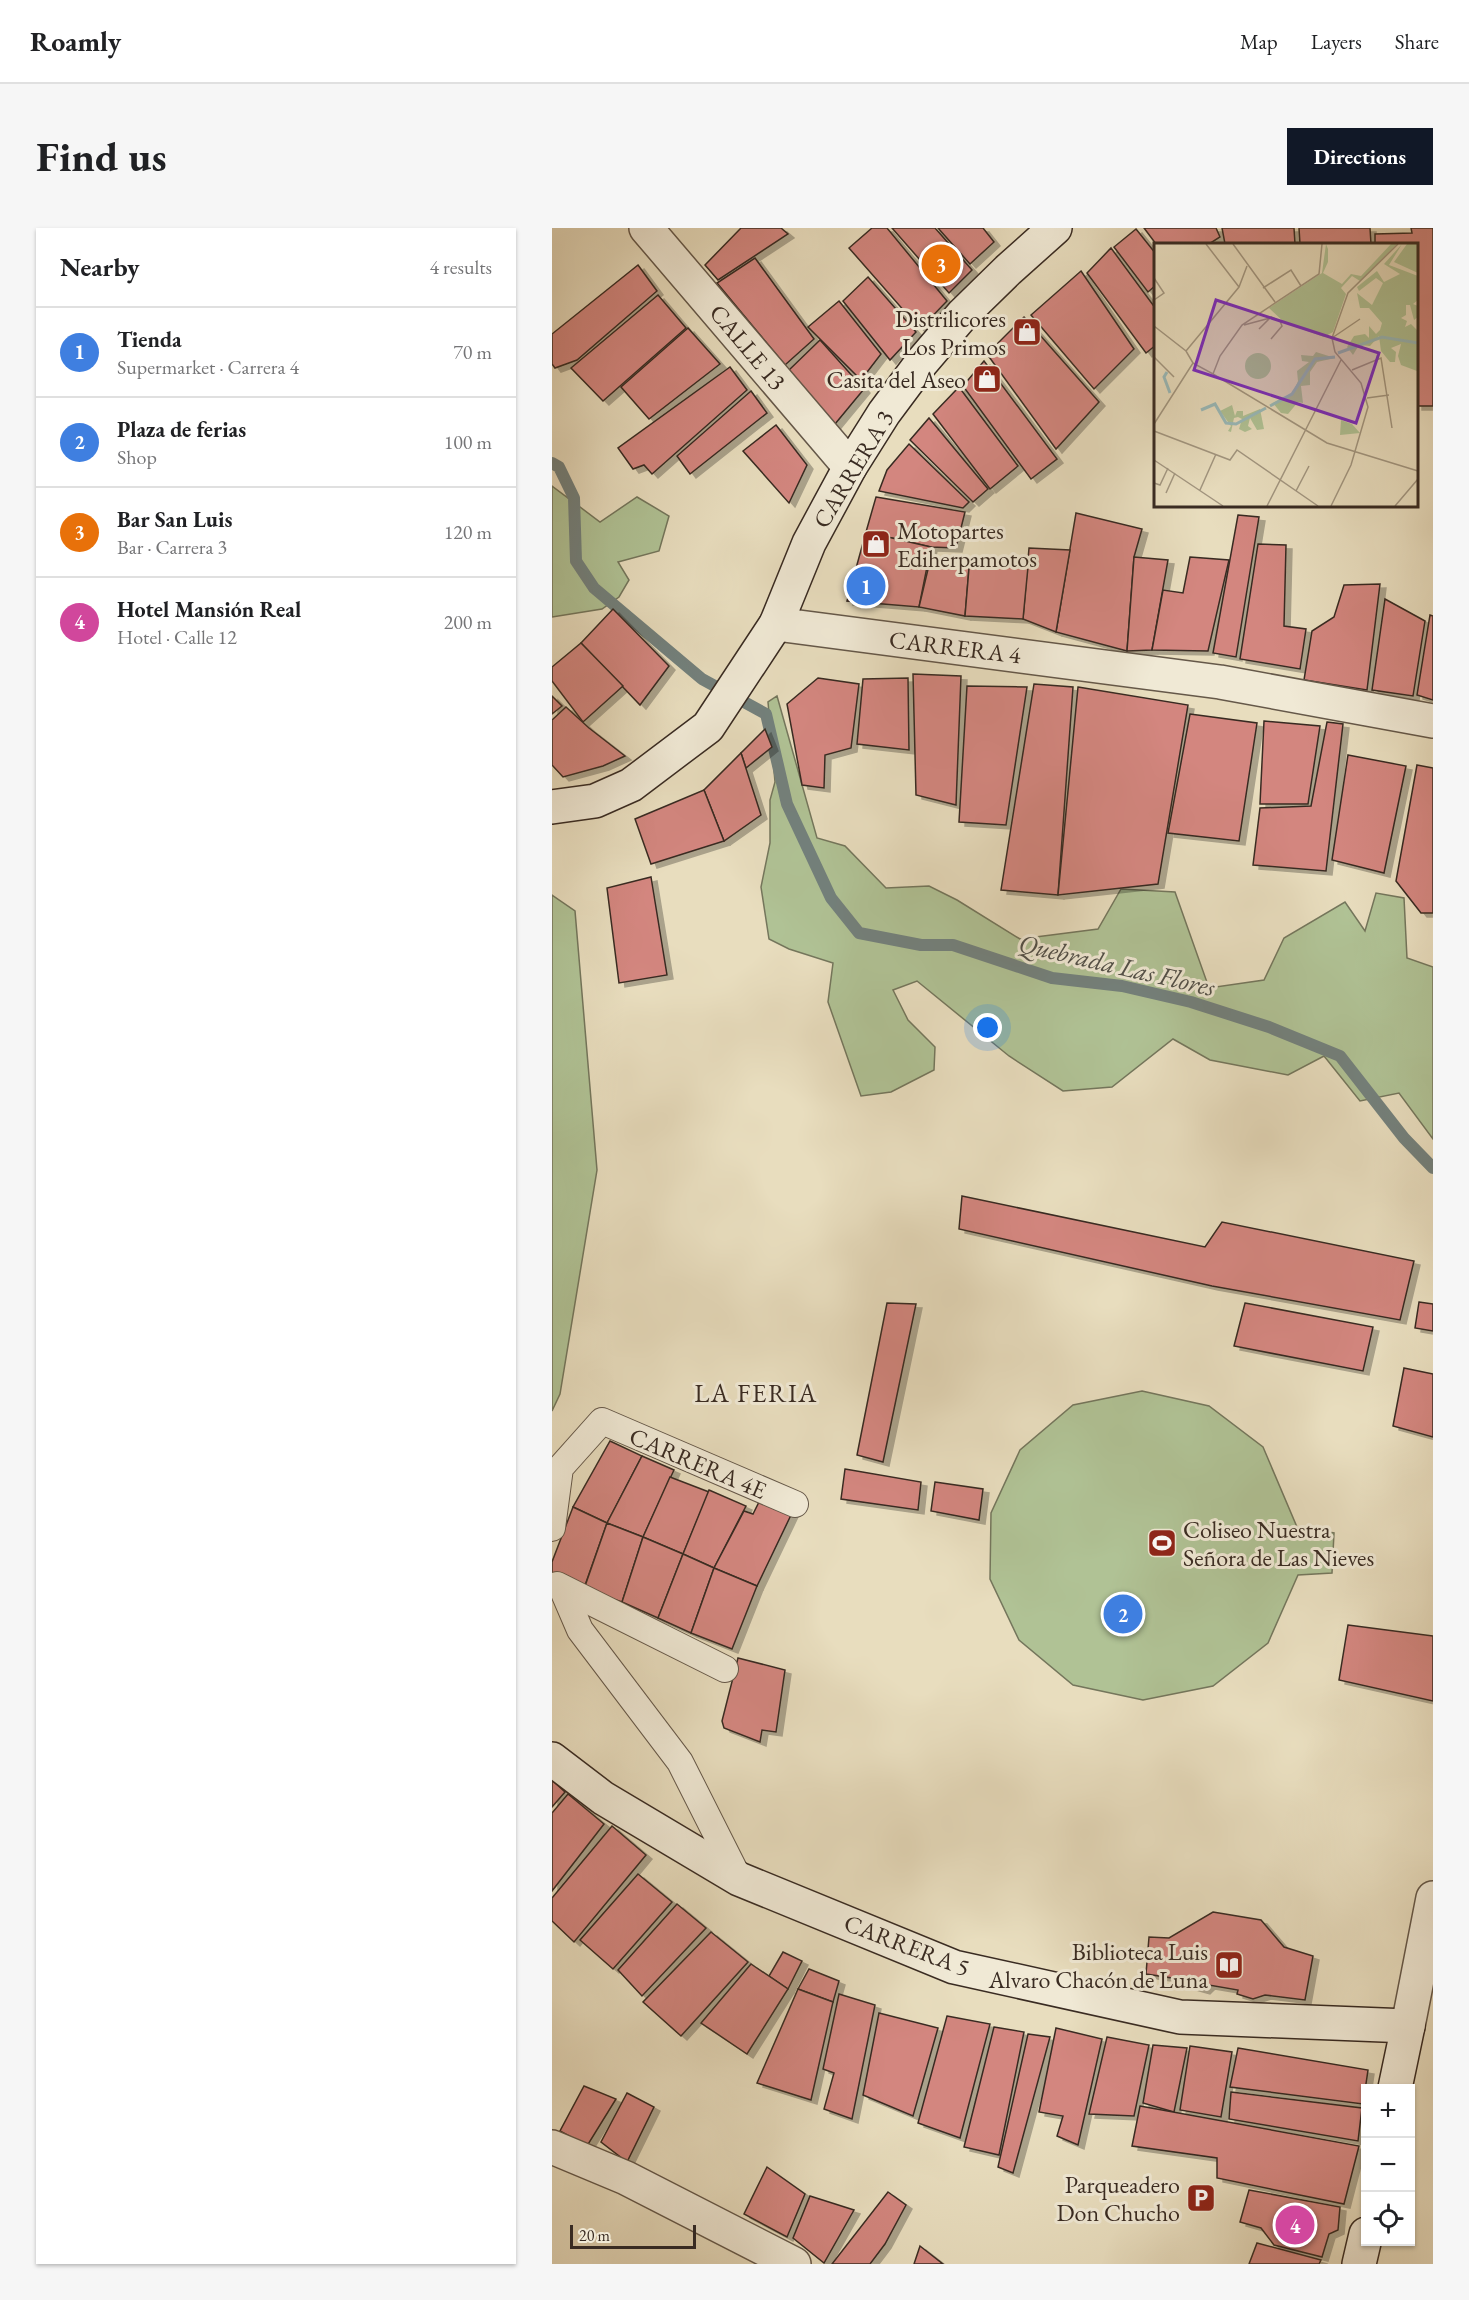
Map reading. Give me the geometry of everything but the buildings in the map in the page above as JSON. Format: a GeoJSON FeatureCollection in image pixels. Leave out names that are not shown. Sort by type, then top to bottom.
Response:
{"type":"FeatureCollection","features":[{"type":"Feature","properties":{"kind":"street","name":"CALLE 13"},"geometry":{"type":"LineString","coordinates":[[646,228],[850,467]]}},
{"type":"Feature","properties":{"kind":"street","name":"CARRERA 3"},"geometry":{"type":"LineString","coordinates":[[776,624],[809,543],[850,467],[884,413],[922,362],[963,314],[1055,228]]}},
{"type":"Feature","properties":{"kind":"street"},"geometry":{"type":"LineString","coordinates":[[553,806],[595,801],[631,784],[708,727],[776,624]]}},
{"type":"Feature","properties":{"kind":"street","name":"CARRERA 4"},"geometry":{"type":"LineString","coordinates":[[776,624],[1220,682],[1433,721]]}},
{"type":"Feature","properties":{"kind":"street","name":"CARRERA 5"},"geometry":{"type":"LineString","coordinates":[[552,1759],[603,1798],[739,1879],[954,1967],[1180,2017],[1408,2026]]}},
{"type":"Feature","properties":{"kind":"street"},"geometry":{"type":"LineString","coordinates":[[1396,2084],[1433,1898]]}},
{"type":"Feature","properties":{"kind":"street"},"geometry":{"type":"LineString","coordinates":[[552,2147],[626,2178],[794,2264]]}},
{"type":"Feature","properties":{"kind":"street"},"geometry":{"type":"LineString","coordinates":[[1359,2264],[1363,2246]]}},
{"type":"Feature","properties":{"kind":"lane","name":"CARRERA 4E"},"geometry":{"type":"LineString","coordinates":[[552,1528],[560,1468],[602,1421],[795,1504]]}},
{"type":"Feature","properties":{"kind":"lane"},"geometry":{"type":"LineString","coordinates":[[557,1585],[725,1669]]}},
{"type":"Feature","properties":{"kind":"lane"},"geometry":{"type":"LineString","coordinates":[[557,1585],[580,1630],[680,1762],[739,1879]]}},
{"type":"Feature","properties":{"kind":"green space"},"geometry":{"type":"Polygon","coordinates":[[[552,486],[600,522],[637,497],[669,516],[659,551],[618,562],[629,580],[619,597],[602,609],[552,617],[552,486]]]}},
{"type":"Feature","properties":{"kind":"green space"},"geometry":{"type":"Polygon","coordinates":[[[777,696],[817,838],[845,846],[886,888],[929,886],[957,900],[1020,939],[1098,929],[1121,889],[1175,892],[1209,988],[1264,980],[1284,938],[1345,902],[1365,931],[1376,893],[1404,898],[1407,958],[1433,967],[1433,1139],[1399,1093],[1360,1101],[1324,1056],[1288,1075],[1210,1060],[1173,1039],[1112,1087],[1063,1091],[1009,1056],[917,981],[893,990],[908,1020],[935,1047],[934,1070],[891,1092],[861,1096],[828,1002],[833,963],[789,949],[769,939],[761,887],[770,843],[770,800],[775,782],[768,702],[777,696]]]}},
{"type":"Feature","properties":{"kind":"green space"},"geometry":{"type":"Polygon","coordinates":[[[552,895],[575,911],[597,1170],[560,1394],[552,1411],[552,895]]]}},
{"type":"Feature","properties":{"kind":"green space","name":"Coliseo Nuestra Señora de Las Nieves"},"geometry":{"type":"Polygon","coordinates":[[[1142,1391],[1209,1406],[1263,1447],[1297,1527],[1334,1533],[1332,1573],[1298,1575],[1268,1643],[1213,1686],[1143,1700],[1073,1685],[1019,1640],[990,1579],[991,1513],[1020,1450],[1073,1405],[1142,1391]]]}},
{"type":"Feature","properties":{"kind":"waterway","name":"Quebrada Las Flores"},"geometry":{"type":"LineString","coordinates":[[552,463],[559,467],[574,498],[576,561],[594,588],[702,679],[766,714],[787,804],[831,898],[859,933],[921,945],[953,945],[1052,978],[1122,986],[1191,1002],[1269,1027],[1340,1056],[1404,1138],[1433,1168]]}},
{"type":"Feature","properties":{"kind":"place","name":"Bar San Luis"},"geometry":{"type":"Point","coordinates":[941,264]}},
{"type":"Feature","properties":{"kind":"place","name":"Distrilicores Los Primos"},"geometry":{"type":"Point","coordinates":[1027,332]}},
{"type":"Feature","properties":{"kind":"place","name":"Casita del Aseo"},"geometry":{"type":"Point","coordinates":[987,379]}},
{"type":"Feature","properties":{"kind":"place","name":"Motopartes Ediherpamotos"},"geometry":{"type":"Point","coordinates":[876,544]}},
{"type":"Feature","properties":{"kind":"place","name":"Tienda"},"geometry":{"type":"Point","coordinates":[866,586]}},
{"type":"Feature","properties":{"kind":"place","name":"Coliseo Nuestra Señora de Las Nieves"},"geometry":{"type":"Point","coordinates":[1162,1543]}},
{"type":"Feature","properties":{"kind":"place","name":"Plaza de ferias"},"geometry":{"type":"Point","coordinates":[1123,1614]}},
{"type":"Feature","properties":{"kind":"place","name":"Biblioteca Luis Alvaro Chacón de Luna"},"geometry":{"type":"Point","coordinates":[1229,1965]}},
{"type":"Feature","properties":{"kind":"place","name":"Parqueadero Don Chucho"},"geometry":{"type":"Point","coordinates":[1201,2198]}},
{"type":"Feature","properties":{"kind":"place","name":"Hotel Mansión Real"},"geometry":{"type":"Point","coordinates":[1295,2225]}},
{"type":"Feature","properties":{"kind":"district","name":"LA FERIA"},"geometry":{"type":"Point","coordinates":[756,1393]}}]}
